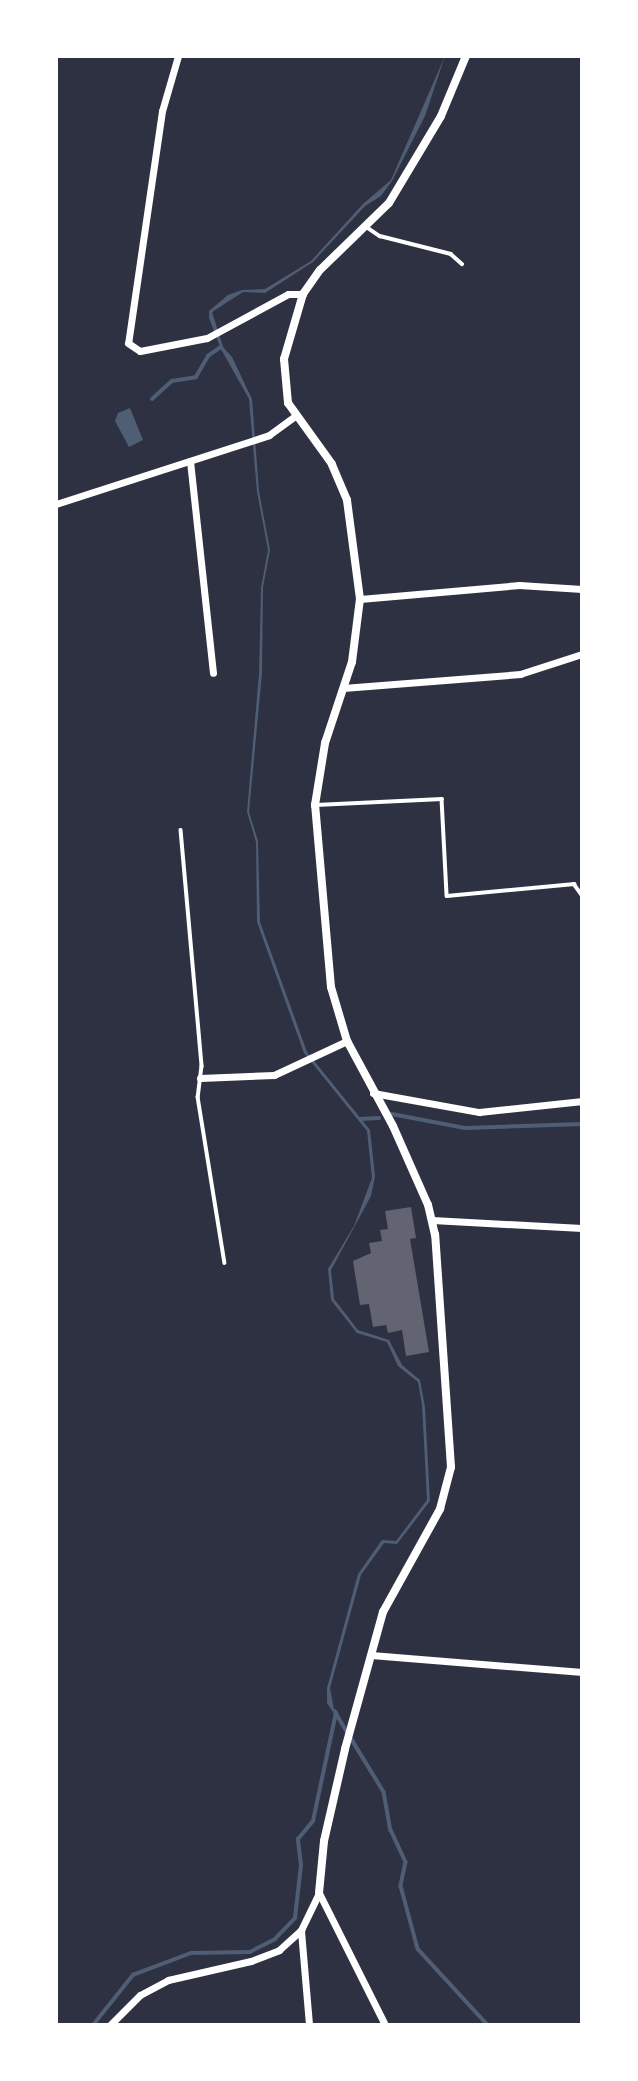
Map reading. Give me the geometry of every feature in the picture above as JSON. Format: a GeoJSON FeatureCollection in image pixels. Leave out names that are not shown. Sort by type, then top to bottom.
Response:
{"type":"FeatureCollection","features":[{"type":"Feature","properties":{"kind":"street"},"geometry":{"type":"LineString","coordinates":[[178,56],[162,111],[128,343],[140,351],[207,338],[221,333],[288,294],[303,294]]}},
{"type":"Feature","properties":{"kind":"street"},"geometry":{"type":"LineString","coordinates":[[110,2025],[140,1995],[168,1980],[265,1956],[301,1930],[318,1893],[324,1841],[345,1749],[383,1612],[440,1509],[451,1467],[439,1256],[432,1220],[393,1126],[373,1094],[347,1041],[328,964],[315,805],[325,743],[357,638],[360,599],[344,492],[332,464],[295,416],[284,390],[284,359],[303,294],[320,270],[389,203],[415,164],[466,56]]}},
{"type":"Feature","properties":{"kind":"street"},"geometry":{"type":"LineString","coordinates":[[56,503],[269,435],[295,416]]}},
{"type":"Feature","properties":{"kind":"street"},"geometry":{"type":"LineString","coordinates":[[190,461],[213,673]]}},
{"type":"Feature","properties":{"kind":"street"},"geometry":{"type":"LineString","coordinates":[[360,599],[519,585],[582,589]]}},
{"type":"Feature","properties":{"kind":"street"},"geometry":{"type":"LineString","coordinates":[[343,688],[520,674],[582,653]]}},
{"type":"Feature","properties":{"kind":"street"},"geometry":{"type":"LineString","coordinates":[[200,1078],[274,1074],[347,1041]]}},
{"type":"Feature","properties":{"kind":"street"},"geometry":{"type":"LineString","coordinates":[[373,1094],[479,1112],[582,1101]]}},
{"type":"Feature","properties":{"kind":"street"},"geometry":{"type":"LineString","coordinates":[[432,1220],[582,1228]]}},
{"type":"Feature","properties":{"kind":"street"},"geometry":{"type":"LineString","coordinates":[[372,1655],[582,1672]]}},
{"type":"Feature","properties":{"kind":"street"},"geometry":{"type":"LineString","coordinates":[[318,1893],[384,2025]]}},
{"type":"Feature","properties":{"kind":"street"},"geometry":{"type":"LineString","coordinates":[[301,1930],[309,2025]]}},
{"type":"Feature","properties":{"kind":"lane"},"geometry":{"type":"LineString","coordinates":[[365,226],[380,236],[451,254],[462,264]]}},
{"type":"Feature","properties":{"kind":"lane"},"geometry":{"type":"LineString","coordinates":[[315,805],[442,799],[447,896],[574,884],[582,895]]}},
{"type":"Feature","properties":{"kind":"lane"},"geometry":{"type":"LineString","coordinates":[[181,830],[203,1142],[225,1264]]}},
{"type":"Feature","properties":{"kind":"water"},"geometry":{"type":"Polygon","coordinates":[[[445,56],[425,116],[392,181],[381,196],[365,206],[313,262],[265,293],[243,292],[212,312],[223,347],[232,357],[252,399],[259,491],[270,550],[263,587],[262,673],[249,812],[258,841],[260,922],[307,1052],[370,1130],[375,1176],[371,1196],[331,1270],[334,1299],[358,1330],[389,1340],[402,1365],[420,1380],[425,1407],[430,1501],[397,1544],[384,1543],[361,1575],[330,1688],[335,1715],[327,1703],[327,1688],[358,1574],[382,1540],[396,1541],[427,1500],[422,1405],[418,1382],[398,1366],[387,1342],[357,1333],[331,1300],[328,1269],[354,1226],[372,1178],[367,1131],[304,1053],[257,922],[256,842],[247,812],[259,674],[261,588],[268,550],[257,492],[249,399],[221,349],[209,318],[209,311],[228,295],[242,290],[265,289],[311,261],[363,204],[391,180],[445,56]]]}},
{"type":"Feature","properties":{"kind":"water"},"geometry":{"type":"Polygon","coordinates":[[[130,408],[143,440],[129,447],[115,421],[118,413],[130,408]]]}},
{"type":"Feature","properties":{"kind":"building"},"geometry":{"type":"Polygon","coordinates":[[[411,1207],[416,1238],[410,1239],[429,1352],[406,1356],[402,1330],[388,1333],[386,1325],[373,1327],[369,1304],[360,1305],[353,1261],[371,1253],[369,1243],[382,1241],[380,1230],[388,1229],[385,1211],[411,1207]]]}},
{"type":"Feature","properties":{"kind":"waterway"},"geometry":{"type":"LineString","coordinates":[[152,399],[172,381],[196,377],[208,356],[221,347]]}},
{"type":"Feature","properties":{"kind":"waterway"},"geometry":{"type":"LineString","coordinates":[[392,1114],[465,1128],[582,1124]]}},
{"type":"Feature","properties":{"kind":"waterway"},"geometry":{"type":"LineString","coordinates":[[360,1119],[379,1118]]}},
{"type":"Feature","properties":{"kind":"waterway"},"geometry":{"type":"LineString","coordinates":[[335,1711],[347,1732]]}},
{"type":"Feature","properties":{"kind":"waterway"},"geometry":{"type":"LineString","coordinates":[[93,2025],[133,1975],[191,1953],[250,1952],[275,1939],[295,1918],[301,1865],[298,1839],[313,1821],[336,1713]]}},
{"type":"Feature","properties":{"kind":"waterway"},"geometry":{"type":"LineString","coordinates":[[351,1738],[384,1792],[391,1830],[406,1862],[401,1886],[418,1949],[488,2025]]}}]}
